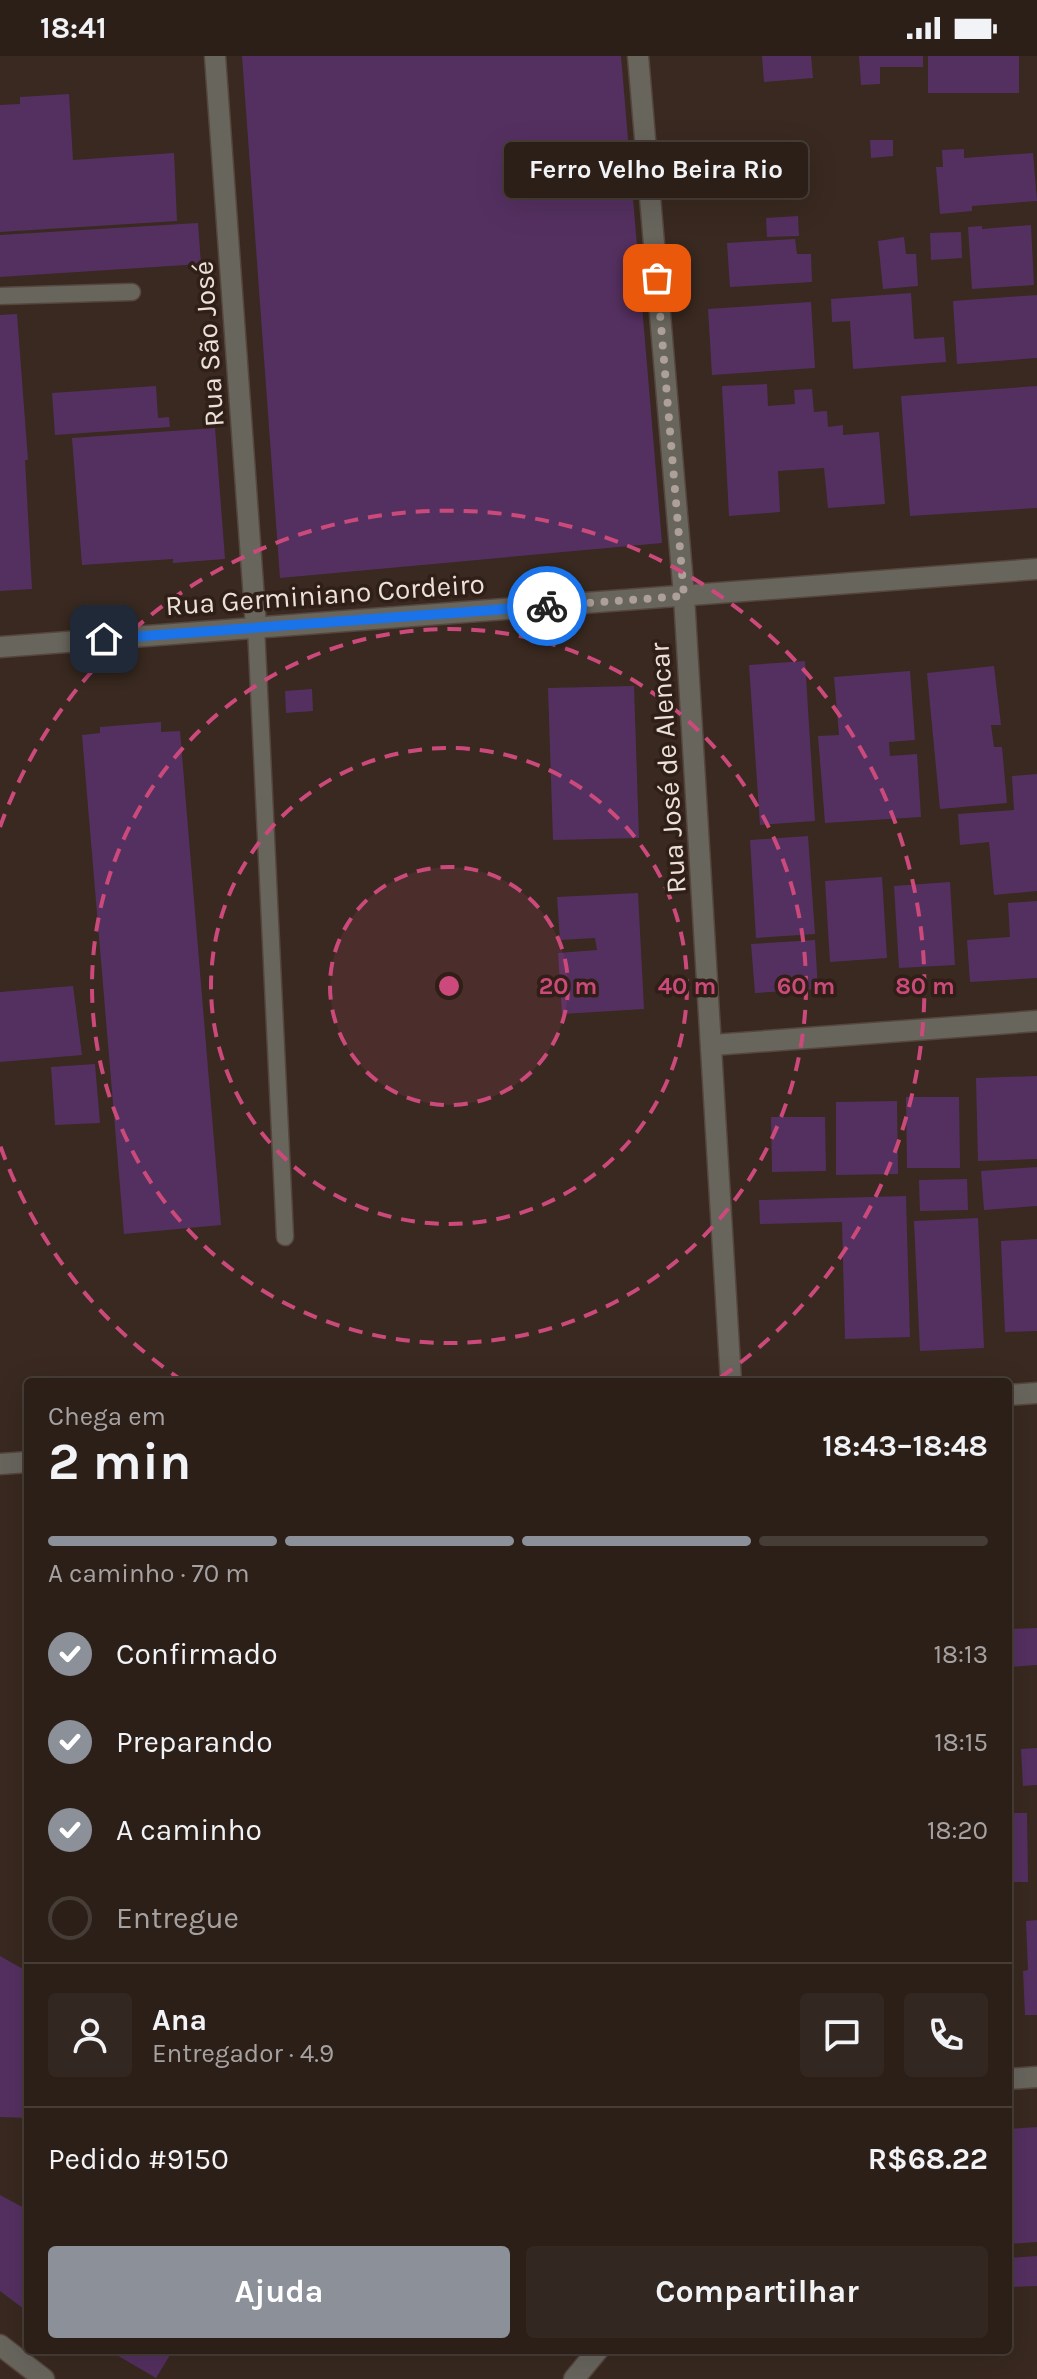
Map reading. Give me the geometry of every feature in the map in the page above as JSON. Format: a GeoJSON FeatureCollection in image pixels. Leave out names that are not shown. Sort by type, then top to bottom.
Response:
{"type":"FeatureCollection","features":[{"type":"Feature","properties":{"kind":"street","name":"Rua São José"},"geometry":{"type":"LineString","coordinates":[[215,56],[256,627]]}},
{"type":"Feature","properties":{"kind":"street","name":"Rua José de Alencar"},"geometry":{"type":"LineString","coordinates":[[638,56],[684,596],[731,1378]]}},
{"type":"Feature","properties":{"kind":"street","name":"Rua Germiniano Cordeiro"},"geometry":{"type":"LineString","coordinates":[[0,647],[1037,569]]}},
{"type":"Feature","properties":{"kind":"street"},"geometry":{"type":"LineString","coordinates":[[713,1045],[1037,1021]]}},
{"type":"Feature","properties":{"kind":"street"},"geometry":{"type":"LineString","coordinates":[[1012,1395],[1037,1393]]}},
{"type":"Feature","properties":{"kind":"street"},"geometry":{"type":"LineString","coordinates":[[0,1464],[24,1462]]}},
{"type":"Feature","properties":{"kind":"street"},"geometry":{"type":"LineString","coordinates":[[1012,2079],[1037,2077]]}},
{"type":"Feature","properties":{"kind":"street"},"geometry":{"type":"LineString","coordinates":[[0,2345],[44,2379]]}},
{"type":"Feature","properties":{"kind":"street"},"geometry":{"type":"LineString","coordinates":[[574,2379],[595,2354]]}},
{"type":"Feature","properties":{"kind":"lane"},"geometry":{"type":"LineString","coordinates":[[0,296],[132,292]]}},
{"type":"Feature","properties":{"kind":"lane"},"geometry":{"type":"LineString","coordinates":[[256,627],[285,1237]]}},
{"type":"Feature","properties":{"kind":"building"},"geometry":{"type":"Polygon","coordinates":[[[242,56],[621,56],[662,543],[280,578],[242,56]]]}},
{"type":"Feature","properties":{"kind":"building"},"geometry":{"type":"Polygon","coordinates":[[[762,56],[811,56],[813,78],[764,82],[762,56]]]}},
{"type":"Feature","properties":{"kind":"building"},"geometry":{"type":"Polygon","coordinates":[[[859,56],[923,56],[923,67],[880,67],[880,84],[861,85],[859,56]]]}},
{"type":"Feature","properties":{"kind":"building"},"geometry":{"type":"Polygon","coordinates":[[[928,56],[1019,56],[1019,93],[928,93],[928,56]]]}},
{"type":"Feature","properties":{"kind":"building"},"geometry":{"type":"Polygon","coordinates":[[[69,94],[73,160],[174,153],[177,221],[0,232],[0,105],[20,104],[20,97],[69,94]]]}},
{"type":"Feature","properties":{"kind":"building"},"geometry":{"type":"Polygon","coordinates":[[[870,140],[893,140],[893,156],[871,158],[870,140]]]}},
{"type":"Feature","properties":{"kind":"building"},"geometry":{"type":"Polygon","coordinates":[[[964,149],[964,158],[1033,153],[1037,201],[972,206],[972,211],[940,214],[936,167],[943,167],[942,150],[964,149]]]}},
{"type":"Feature","properties":{"kind":"building"},"geometry":{"type":"Polygon","coordinates":[[[798,216],[799,236],[767,237],[766,218],[798,216]]]}},
{"type":"Feature","properties":{"kind":"building"},"geometry":{"type":"Polygon","coordinates":[[[198,223],[201,264],[0,277],[0,235],[198,223]]]}},
{"type":"Feature","properties":{"kind":"building"},"geometry":{"type":"Polygon","coordinates":[[[1031,225],[1034,285],[972,289],[968,227],[982,226],[982,229],[1031,225]]]}},
{"type":"Feature","properties":{"kind":"building"},"geometry":{"type":"Polygon","coordinates":[[[961,232],[962,258],[931,260],[930,233],[961,232]]]}},
{"type":"Feature","properties":{"kind":"building"},"geometry":{"type":"Polygon","coordinates":[[[904,237],[906,254],[916,254],[918,286],[883,289],[878,241],[904,237]]]}},
{"type":"Feature","properties":{"kind":"building"},"geometry":{"type":"Polygon","coordinates":[[[795,239],[797,254],[811,254],[812,282],[730,287],[727,243],[795,239]]]}},
{"type":"Feature","properties":{"kind":"building"},"geometry":{"type":"Polygon","coordinates":[[[911,293],[914,339],[944,337],[946,362],[853,369],[850,321],[832,322],[831,299],[911,293]]]}},
{"type":"Feature","properties":{"kind":"building"},"geometry":{"type":"Polygon","coordinates":[[[1037,295],[1037,358],[957,364],[953,301],[1037,295]]]}},
{"type":"Feature","properties":{"kind":"building"},"geometry":{"type":"Polygon","coordinates":[[[811,302],[815,368],[712,375],[708,309],[811,302]]]}},
{"type":"Feature","properties":{"kind":"building"},"geometry":{"type":"Polygon","coordinates":[[[17,314],[28,460],[25,460],[32,589],[0,591],[0,315],[17,314]]]}},
{"type":"Feature","properties":{"kind":"building"},"geometry":{"type":"Polygon","coordinates":[[[767,384],[768,406],[795,404],[794,390],[812,389],[814,412],[827,411],[828,427],[843,425],[843,435],[879,432],[885,504],[828,508],[824,468],[778,471],[780,512],[729,516],[722,386],[767,384]]]}},
{"type":"Feature","properties":{"kind":"building"},"geometry":{"type":"Polygon","coordinates":[[[156,386],[158,418],[169,417],[170,427],[55,435],[52,393],[156,386]]]}},
{"type":"Feature","properties":{"kind":"building"},"geometry":{"type":"Polygon","coordinates":[[[1037,386],[1037,508],[910,516],[901,396],[1037,386]]]}},
{"type":"Feature","properties":{"kind":"building"},"geometry":{"type":"Polygon","coordinates":[[[215,428],[225,559],[82,565],[72,438],[215,428]]]}},
{"type":"Feature","properties":{"kind":"building"},"geometry":{"type":"Polygon","coordinates":[[[805,661],[815,821],[760,825],[749,665],[805,661]]]}},
{"type":"Feature","properties":{"kind":"building"},"geometry":{"type":"Polygon","coordinates":[[[994,666],[1001,725],[991,725],[994,747],[1002,747],[1007,803],[940,809],[927,673],[994,666]]]}},
{"type":"Feature","properties":{"kind":"building"},"geometry":{"type":"Polygon","coordinates":[[[910,671],[915,740],[889,742],[890,756],[917,754],[921,817],[825,823],[818,736],[839,735],[834,677],[910,671]]]}},
{"type":"Feature","properties":{"kind":"building"},"geometry":{"type":"Polygon","coordinates":[[[634,686],[639,838],[553,840],[548,688],[634,686]]]}},
{"type":"Feature","properties":{"kind":"building"},"geometry":{"type":"Polygon","coordinates":[[[312,689],[313,711],[286,713],[285,691],[312,689]]]}},
{"type":"Feature","properties":{"kind":"building"},"geometry":{"type":"Polygon","coordinates":[[[161,722],[161,732],[180,731],[221,1225],[124,1234],[82,735],[100,733],[100,727],[161,722]]]}},
{"type":"Feature","properties":{"kind":"building"},"geometry":{"type":"Polygon","coordinates":[[[1037,774],[1037,891],[994,895],[989,842],[960,845],[958,814],[1014,810],[1012,776],[1037,774]]]}},
{"type":"Feature","properties":{"kind":"building"},"geometry":{"type":"Polygon","coordinates":[[[808,836],[815,934],[756,938],[750,840],[808,836]]]}},
{"type":"Feature","properties":{"kind":"building"},"geometry":{"type":"Polygon","coordinates":[[[882,877],[887,958],[830,962],[825,881],[882,877]]]}},
{"type":"Feature","properties":{"kind":"building"},"geometry":{"type":"Polygon","coordinates":[[[950,882],[955,965],[899,968],[894,886],[950,882]]]}},
{"type":"Feature","properties":{"kind":"building"},"geometry":{"type":"Polygon","coordinates":[[[638,893],[644,1009],[562,1014],[558,953],[597,950],[595,938],[560,940],[557,897],[638,893]]]}},
{"type":"Feature","properties":{"kind":"building"},"geometry":{"type":"Polygon","coordinates":[[[1037,901],[1037,978],[970,982],[967,940],[1010,937],[1008,903],[1037,901]]]}},
{"type":"Feature","properties":{"kind":"building"},"geometry":{"type":"Polygon","coordinates":[[[815,940],[818,989],[755,993],[751,944],[815,940]]]}},
{"type":"Feature","properties":{"kind":"building"},"geometry":{"type":"Polygon","coordinates":[[[73,986],[82,1055],[0,1062],[0,992],[73,986]]]}},
{"type":"Feature","properties":{"kind":"building"},"geometry":{"type":"Polygon","coordinates":[[[95,1064],[100,1123],[55,1125],[51,1067],[95,1064]]]}},
{"type":"Feature","properties":{"kind":"building"},"geometry":{"type":"Polygon","coordinates":[[[1037,1076],[1037,1159],[978,1161],[976,1078],[1037,1076]]]}},
{"type":"Feature","properties":{"kind":"building"},"geometry":{"type":"Polygon","coordinates":[[[906,1097],[959,1097],[960,1168],[907,1168],[906,1097]]]}},
{"type":"Feature","properties":{"kind":"building"},"geometry":{"type":"Polygon","coordinates":[[[897,1101],[898,1174],[836,1175],[836,1102],[897,1101]]]}},
{"type":"Feature","properties":{"kind":"building"},"geometry":{"type":"Polygon","coordinates":[[[771,1117],[825,1117],[826,1171],[772,1172],[771,1117]]]}},
{"type":"Feature","properties":{"kind":"building"},"geometry":{"type":"Polygon","coordinates":[[[1037,1167],[1037,1206],[984,1210],[981,1171],[1037,1167]]]}},
{"type":"Feature","properties":{"kind":"building"},"geometry":{"type":"Polygon","coordinates":[[[967,1179],[968,1210],[920,1211],[919,1180],[967,1179]]]}},
{"type":"Feature","properties":{"kind":"building"},"geometry":{"type":"Polygon","coordinates":[[[906,1196],[910,1337],[845,1339],[842,1222],[760,1224],[759,1200],[906,1196]]]}},
{"type":"Feature","properties":{"kind":"building"},"geometry":{"type":"Polygon","coordinates":[[[978,1218],[984,1348],[920,1351],[914,1221],[978,1218]]]}},
{"type":"Feature","properties":{"kind":"building"},"geometry":{"type":"Polygon","coordinates":[[[1037,1239],[1037,1331],[1005,1332],[1001,1241],[1037,1239]]]}},
{"type":"Feature","properties":{"kind":"building"},"geometry":{"type":"Polygon","coordinates":[[[1037,1628],[1037,1665],[1012,1667],[1012,1629],[1037,1628]]]}},
{"type":"Feature","properties":{"kind":"building"},"geometry":{"type":"Polygon","coordinates":[[[1037,1748],[1037,1785],[1023,1786],[1021,1749],[1037,1748]]]}},
{"type":"Feature","properties":{"kind":"building"},"geometry":{"type":"Polygon","coordinates":[[[1012,1813],[1027,1813],[1028,1882],[1012,1882],[1012,1813]]]}},
{"type":"Feature","properties":{"kind":"building"},"geometry":{"type":"Polygon","coordinates":[[[1037,1920],[1037,2015],[1025,2015],[1023,1971],[1028,1970],[1026,1921],[1037,1920]]]}},
{"type":"Feature","properties":{"kind":"building"},"geometry":{"type":"Polygon","coordinates":[[[0,1956],[24,1970],[24,2118],[0,2117],[0,1956]]]}},
{"type":"Feature","properties":{"kind":"building"},"geometry":{"type":"Polygon","coordinates":[[[1037,2127],[1037,2242],[1012,2244],[1012,2129],[1037,2127]]]}},
{"type":"Feature","properties":{"kind":"building"},"geometry":{"type":"Polygon","coordinates":[[[0,2195],[24,2208],[24,2309],[0,2291],[0,2195]]]}},
{"type":"Feature","properties":{"kind":"building"},"geometry":{"type":"Polygon","coordinates":[[[1037,2256],[1037,2286],[1012,2287],[1012,2258],[1037,2256]]]}},
{"type":"Feature","properties":{"kind":"building"},"geometry":{"type":"Polygon","coordinates":[[[115,2354],[171,2354],[156,2378],[115,2354]]]}},
{"type":"Feature","properties":{"kind":"way so far"},"geometry":{"type":"LineString","coordinates":[[547,606],[684,596],[657,278]]}},
{"type":"Feature","properties":{"kind":"place","name":"Ferro Velho Beira Rio"},"geometry":{"type":"Point","coordinates":[657,278]}},
{"type":"Feature","properties":{"kind":"route"},"geometry":{"type":"LineString","coordinates":[[104,639],[547,606]]}}]}
